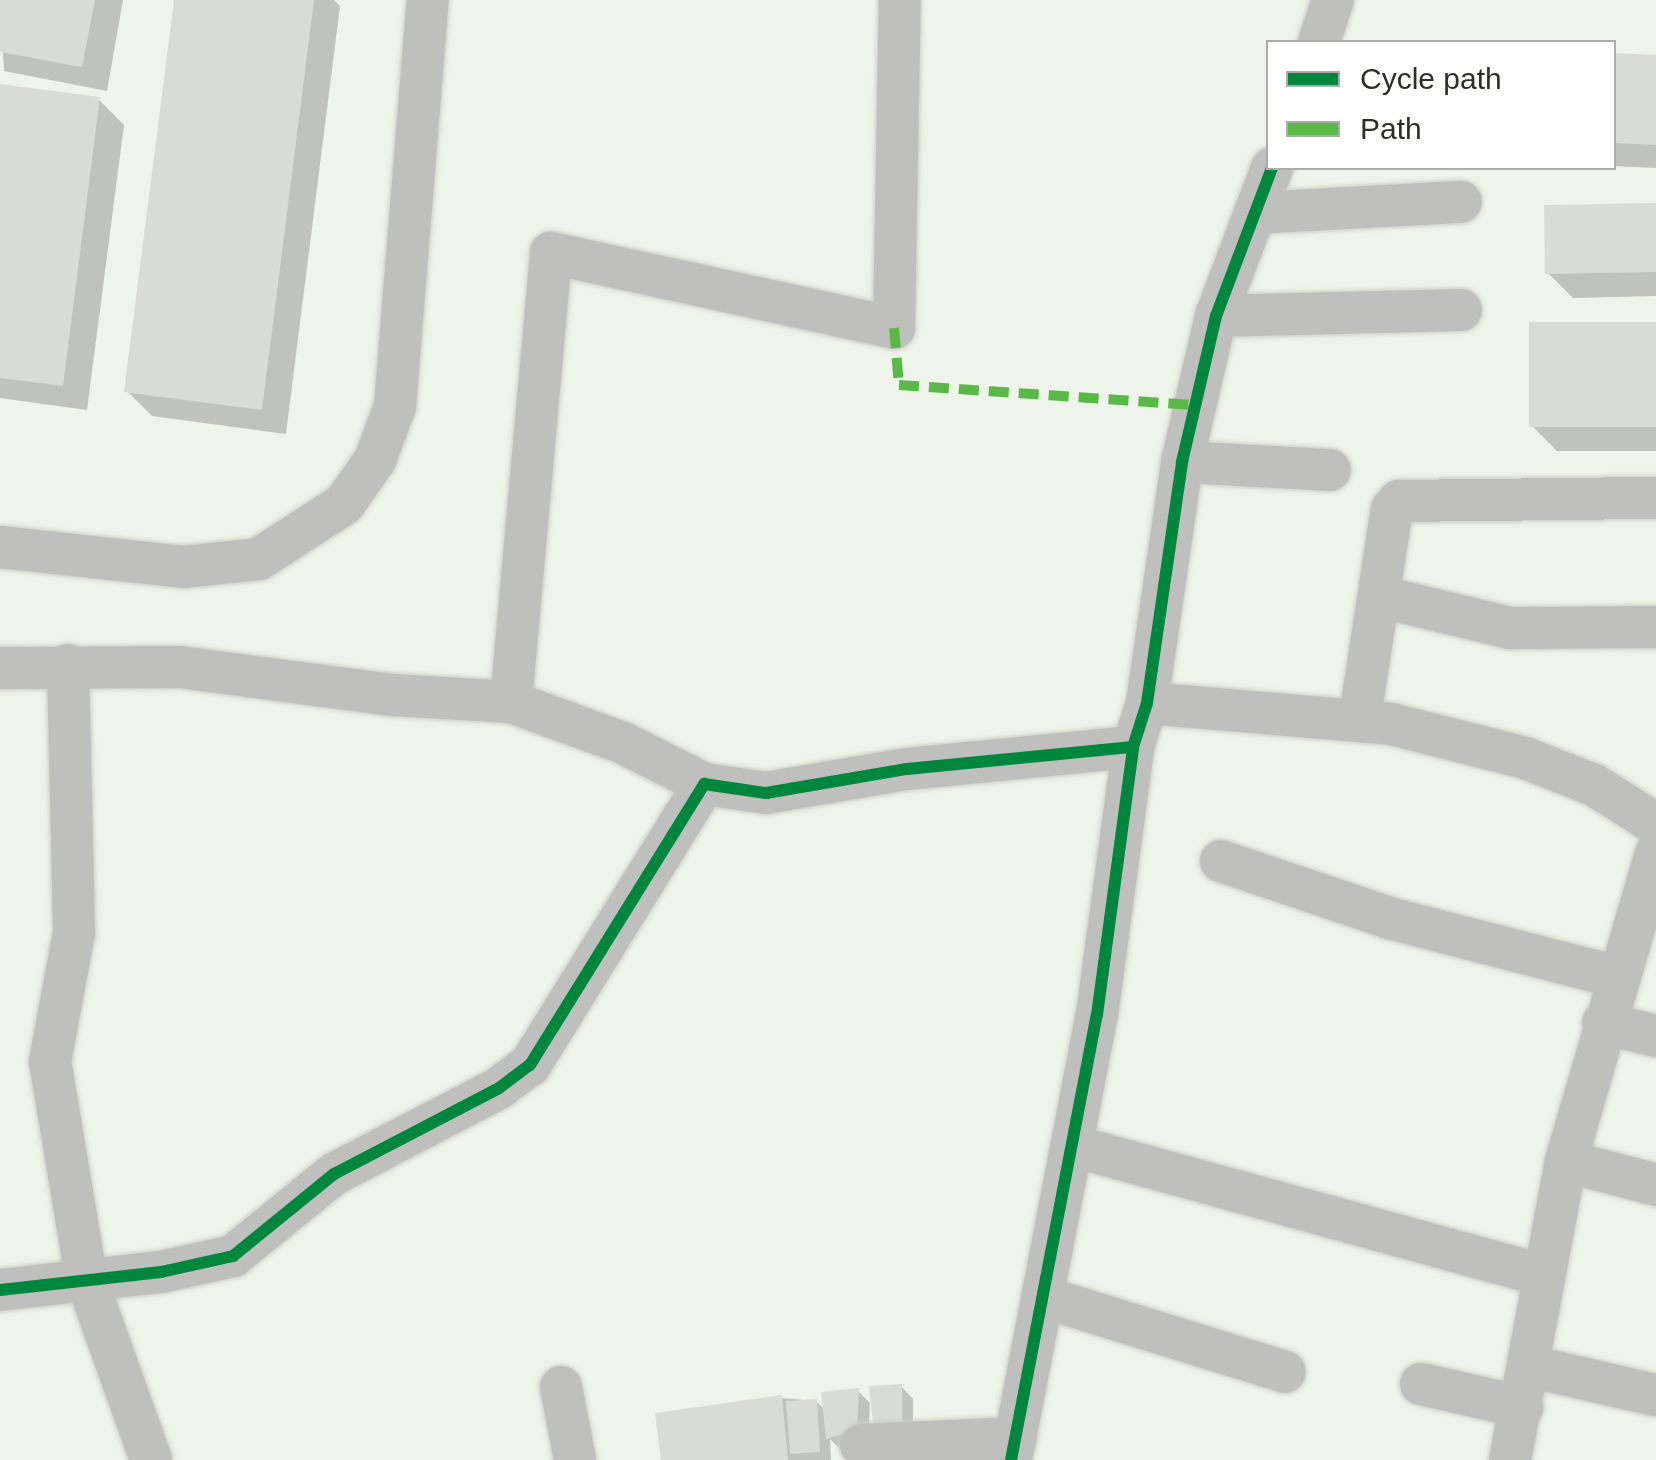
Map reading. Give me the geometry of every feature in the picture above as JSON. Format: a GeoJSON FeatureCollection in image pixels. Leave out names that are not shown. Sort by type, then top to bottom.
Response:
{"type":"FeatureCollection","features":[{"type":"Feature","properties":{"kind":"street"},"geometry":{"type":"LineString","coordinates":[[0,547],[184,567],[259,559],[344,504],[375,460],[395,406],[428,0]]}},
{"type":"Feature","properties":{"kind":"street"},"geometry":{"type":"LineString","coordinates":[[511,702],[551,252],[894,328],[900,0]]}},
{"type":"Feature","properties":{"kind":"street"},"geometry":{"type":"LineString","coordinates":[[1320,40],[1333,0]]}},
{"type":"Feature","properties":{"kind":"street"},"geometry":{"type":"LineString","coordinates":[[861,1445],[1014,1449],[1073,1146],[1132,747],[1147,703],[1182,462],[1216,316],[1271,170]]}},
{"type":"Feature","properties":{"kind":"street"},"geometry":{"type":"LineString","coordinates":[[1254,213],[1461,202]]}},
{"type":"Feature","properties":{"kind":"street"},"geometry":{"type":"LineString","coordinates":[[1216,316],[1390,329],[1461,310]]}},
{"type":"Feature","properties":{"kind":"street"},"geometry":{"type":"LineString","coordinates":[[1182,462],[1330,470]]}},
{"type":"Feature","properties":{"kind":"street"},"geometry":{"type":"LineString","coordinates":[[1360,717],[1382,597],[1392,508],[1408,498],[1656,498]]}},
{"type":"Feature","properties":{"kind":"street"},"geometry":{"type":"LineString","coordinates":[[1382,597],[1510,628],[1656,627]]}},
{"type":"Feature","properties":{"kind":"street"},"geometry":{"type":"LineString","coordinates":[[68,665],[74,933],[50,1060],[87,1281],[151,1460]]}},
{"type":"Feature","properties":{"kind":"street"},"geometry":{"type":"LineString","coordinates":[[0,668],[179,667],[393,695],[511,702],[624,743],[704,784],[766,793],[923,767],[1132,747]]}},
{"type":"Feature","properties":{"kind":"street"},"geometry":{"type":"LineString","coordinates":[[1147,703],[1360,717],[1525,758],[1594,785],[1656,824]]}},
{"type":"Feature","properties":{"kind":"street"},"geometry":{"type":"LineString","coordinates":[[0,1290],[87,1281],[233,1256],[334,1174],[499,1088],[530,1065],[704,784]]}},
{"type":"Feature","properties":{"kind":"street"},"geometry":{"type":"LineString","coordinates":[[1510,1460],[1566,1161],[1602,1023],[1656,854]]}},
{"type":"Feature","properties":{"kind":"street"},"geometry":{"type":"LineString","coordinates":[[1220,861],[1390,918],[1617,978]]}},
{"type":"Feature","properties":{"kind":"street"},"geometry":{"type":"LineString","coordinates":[[1602,1023],[1656,1036]]}},
{"type":"Feature","properties":{"kind":"street"},"geometry":{"type":"LineString","coordinates":[[1073,1146],[1544,1276]]}},
{"type":"Feature","properties":{"kind":"street"},"geometry":{"type":"LineString","coordinates":[[1566,1161],[1656,1185]]}},
{"type":"Feature","properties":{"kind":"street"},"geometry":{"type":"LineString","coordinates":[[1043,1298],[1206,1364],[1285,1372]]}},
{"type":"Feature","properties":{"kind":"street"},"geometry":{"type":"LineString","coordinates":[[1529,1366],[1656,1395]]}},
{"type":"Feature","properties":{"kind":"street"},"geometry":{"type":"LineString","coordinates":[[1421,1384],[1522,1408]]}},
{"type":"Feature","properties":{"kind":"street"},"geometry":{"type":"LineString","coordinates":[[561,1387],[575,1460]]}},
{"type":"Feature","properties":{"kind":"building"},"geometry":{"type":"Polygon","coordinates":[[[0,0],[95,0],[82,67],[0,52],[0,0]]]}},
{"type":"Feature","properties":{"kind":"building"},"geometry":{"type":"Polygon","coordinates":[[[174,0],[314,0],[262,410],[124,392],[174,0]]]}},
{"type":"Feature","properties":{"kind":"building"},"geometry":{"type":"Polygon","coordinates":[[[1616,53],[1656,55],[1656,145],[1616,143],[1616,53]]]}},
{"type":"Feature","properties":{"kind":"building"},"geometry":{"type":"Polygon","coordinates":[[[0,84],[100,97],[63,386],[0,378],[0,84]]]}},
{"type":"Feature","properties":{"kind":"building"},"geometry":{"type":"Polygon","coordinates":[[[1656,203],[1656,272],[1545,274],[1544,205],[1656,203]]]}},
{"type":"Feature","properties":{"kind":"building"},"geometry":{"type":"Polygon","coordinates":[[[1529,322],[1656,322],[1656,427],[1529,427],[1529,322]]]}},
{"type":"Feature","properties":{"kind":"building"},"geometry":{"type":"Polygon","coordinates":[[[902,1384],[902,1433],[873,1424],[869,1386],[902,1384]]]}},
{"type":"Feature","properties":{"kind":"building"},"geometry":{"type":"Polygon","coordinates":[[[859,1388],[857,1430],[826,1439],[821,1392],[859,1388]]]}},
{"type":"Feature","properties":{"kind":"building"},"geometry":{"type":"Polygon","coordinates":[[[782,1395],[788,1460],[661,1460],[655,1413],[782,1395]]]}},
{"type":"Feature","properties":{"kind":"building"},"geometry":{"type":"Polygon","coordinates":[[[817,1399],[820,1452],[790,1454],[786,1401],[817,1399]]]}},
{"type":"Feature","properties":{"kind":"marked path"},"geometry":{"type":"LineString","coordinates":[[894,328],[899,385],[1193,405]]}},
{"type":"Feature","properties":{"kind":"cycle path"},"geometry":{"type":"LineString","coordinates":[[1011,1460],[1097,1015],[1133,747],[1147,703],[1182,462],[1216,316],[1271,170]]}},
{"type":"Feature","properties":{"kind":"cycle path"},"geometry":{"type":"LineString","coordinates":[[0,1290],[161,1272],[233,1256],[334,1174],[499,1088],[530,1065],[704,784],[766,793],[907,769],[1133,747]]}}]}
